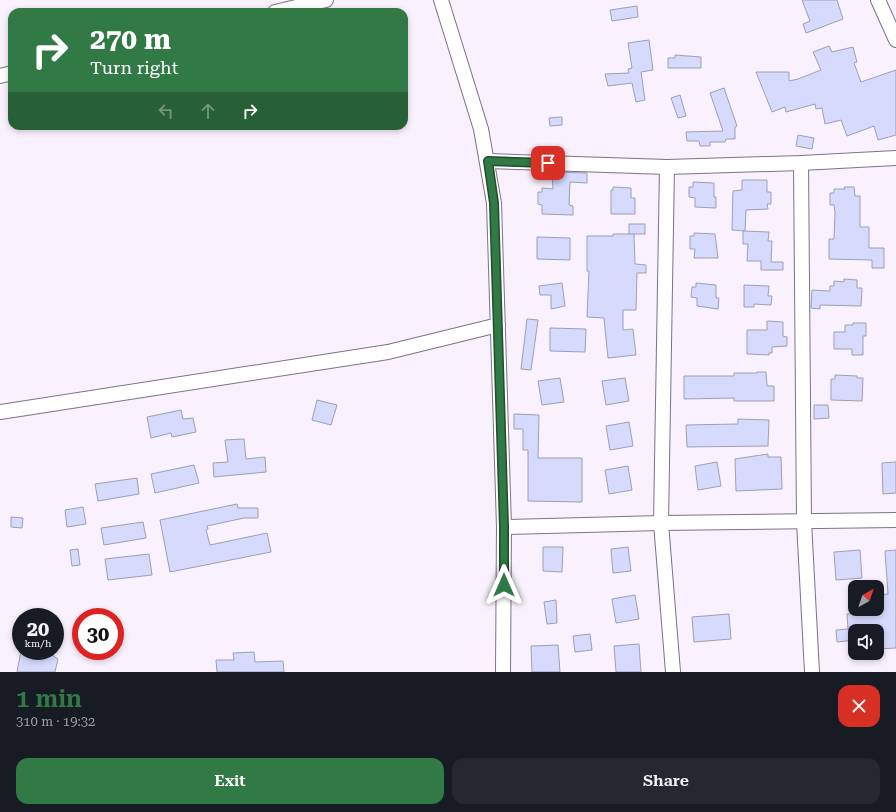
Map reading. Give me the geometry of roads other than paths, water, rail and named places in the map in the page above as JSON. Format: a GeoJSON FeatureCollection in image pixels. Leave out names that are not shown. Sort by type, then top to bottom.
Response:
{"type":"FeatureCollection","features":[{"type":"Feature","properties":{"kind":"street"},"geometry":{"type":"LineString","coordinates":[[292,8],[326,0]]}},
{"type":"Feature","properties":{"kind":"street"},"geometry":{"type":"LineString","coordinates":[[441,0],[481,129],[488,161],[494,203],[504,527],[503,672]]}},
{"type":"Feature","properties":{"kind":"street"},"geometry":{"type":"LineString","coordinates":[[878,0],[896,40]]}},
{"type":"Feature","properties":{"kind":"street"},"geometry":{"type":"LineString","coordinates":[[488,161],[667,167],[801,163],[896,158]]}},
{"type":"Feature","properties":{"kind":"street"},"geometry":{"type":"LineString","coordinates":[[801,163],[804,522],[812,672]]}},
{"type":"Feature","properties":{"kind":"street"},"geometry":{"type":"LineString","coordinates":[[667,167],[661,523],[673,672]]}},
{"type":"Feature","properties":{"kind":"street"},"geometry":{"type":"LineString","coordinates":[[0,412],[388,352],[498,325]]}},
{"type":"Feature","properties":{"kind":"street"},"geometry":{"type":"LineString","coordinates":[[504,527],[896,520]]}}]}
